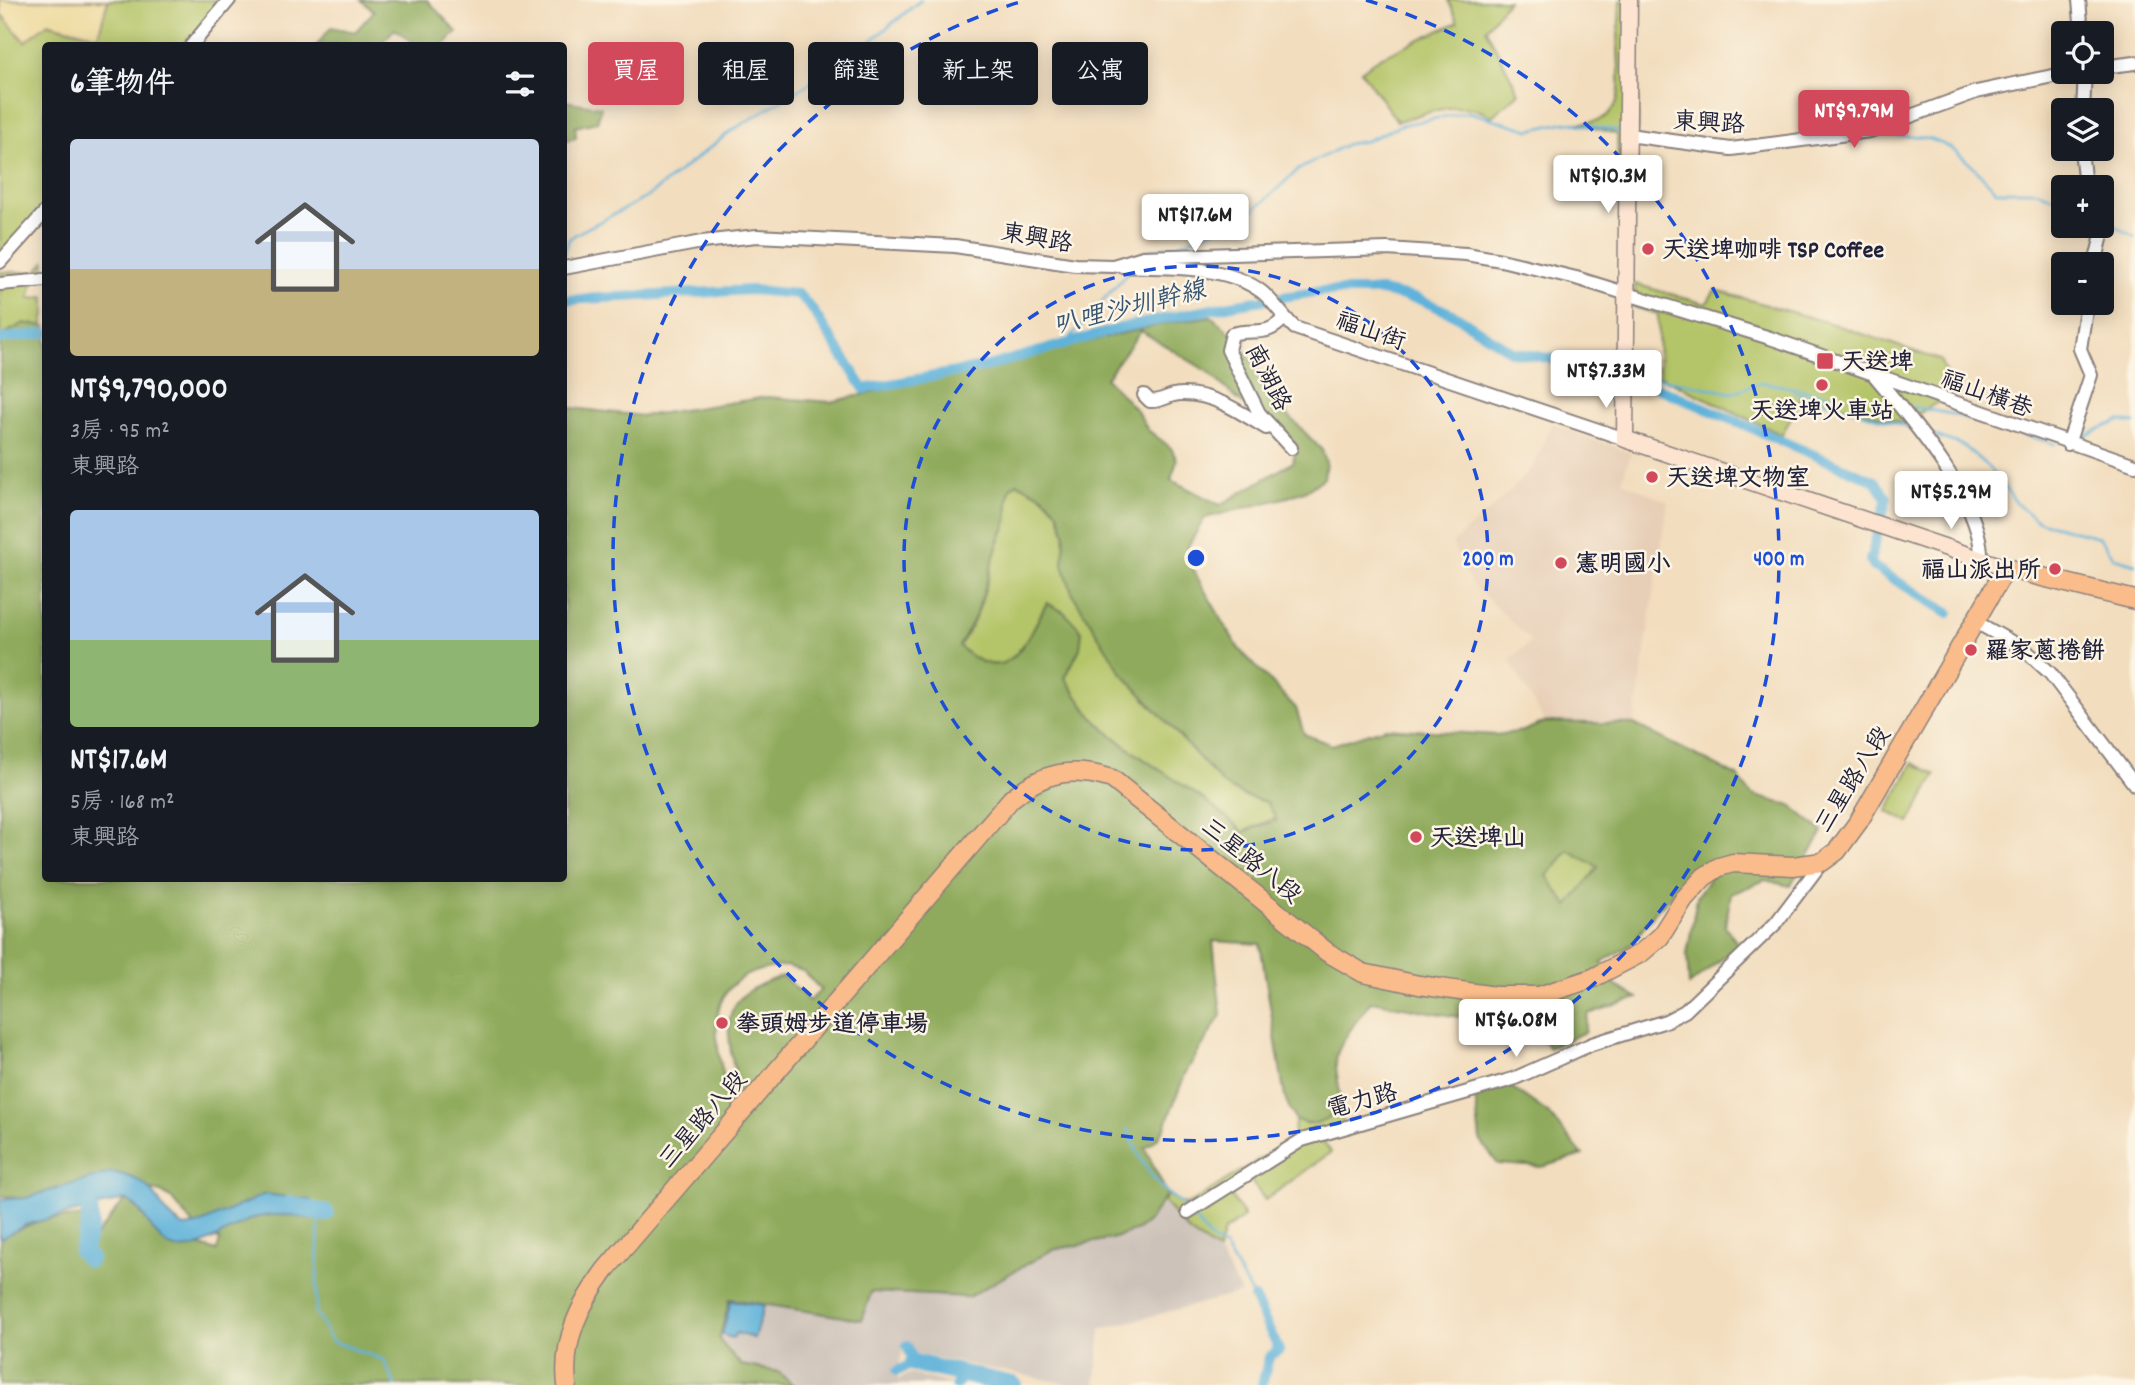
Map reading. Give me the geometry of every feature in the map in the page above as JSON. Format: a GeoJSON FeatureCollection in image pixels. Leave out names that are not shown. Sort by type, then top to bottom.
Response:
{"type":"FeatureCollection","features":[{"type":"Feature","properties":{"kind":"main road"},"geometry":{"type":"LineString","coordinates":[[2006,568],[2135,600]]}},
{"type":"Feature","properties":{"kind":"main road","name":"三星路八段"},"geometry":{"type":"LineString","coordinates":[[567,1385],[567,1346],[574,1321],[584,1298],[606,1269],[1011,799],[1027,785],[1051,774],[1091,772],[1112,779],[1327,952],[1363,973],[1495,996],[1539,996],[1593,978],[1641,953],[1660,937],[1704,877],[1719,867],[1733,863],[1793,866],[1822,862],[1837,851],[1859,821],[2006,568]]}},
{"type":"Feature","properties":{"kind":"street"},"geometry":{"type":"LineString","coordinates":[[194,42],[229,0]]}},
{"type":"Feature","properties":{"kind":"street"},"geometry":{"type":"LineString","coordinates":[[1625,439],[1629,0]]}},
{"type":"Feature","properties":{"kind":"street"},"geometry":{"type":"LineString","coordinates":[[2079,0],[2081,21]]}},
{"type":"Feature","properties":{"kind":"street"},"geometry":{"type":"LineString","coordinates":[[2114,66],[2135,63]]}},
{"type":"Feature","properties":{"kind":"street","name":"東興路"},"geometry":{"type":"LineString","coordinates":[[1628,135],[1731,149],[1807,140],[1870,131],[1976,92],[2051,76]]}},
{"type":"Feature","properties":{"kind":"street"},"geometry":{"type":"LineString","coordinates":[[0,262],[42,215]]}},
{"type":"Feature","properties":{"kind":"street","name":"東興路"},"geometry":{"type":"LineString","coordinates":[[567,267],[702,242],[757,236],[955,246],[1075,265],[1113,266],[1143,257],[1417,249],[1501,260],[1576,278],[1625,295]]}},
{"type":"Feature","properties":{"kind":"street","name":"福山街"},"geometry":{"type":"LineString","coordinates":[[1113,266],[1217,274],[1248,283],[1274,303],[1295,328],[2006,568]]}},
{"type":"Feature","properties":{"kind":"street"},"geometry":{"type":"LineString","coordinates":[[0,284],[42,280]]}},
{"type":"Feature","properties":{"kind":"street","name":"福山橫巷"},"geometry":{"type":"LineString","coordinates":[[1625,295],[1770,338],[2135,466]]}},
{"type":"Feature","properties":{"kind":"street"},"geometry":{"type":"LineString","coordinates":[[2068,444],[2091,375],[2080,349],[2085,315]]}},
{"type":"Feature","properties":{"kind":"street","name":"南湖路"},"geometry":{"type":"LineString","coordinates":[[1284,318],[1277,326],[1261,333],[1241,331],[1232,334],[1228,340],[1228,350],[1259,413],[1291,447]]}},
{"type":"Feature","properties":{"kind":"street"},"geometry":{"type":"LineString","coordinates":[[1874,375],[1923,432],[1974,520],[1982,540],[1981,560]]}},
{"type":"Feature","properties":{"kind":"street"},"geometry":{"type":"LineString","coordinates":[[1901,407],[1921,392]]}},
{"type":"Feature","properties":{"kind":"street"},"geometry":{"type":"LineString","coordinates":[[1144,395],[1150,401],[1160,402],[1179,393],[1199,395],[1230,405],[1278,436]]}},
{"type":"Feature","properties":{"kind":"street"},"geometry":{"type":"LineString","coordinates":[[1974,621],[2024,649],[2050,673],[2135,785]]}},
{"type":"Feature","properties":{"kind":"street","name":"電力路"},"geometry":{"type":"LineString","coordinates":[[1188,1212],[1302,1140],[1513,1079],[1592,1044],[1666,1021],[1685,1011],[1776,923],[1822,862]]}},
{"type":"Feature","properties":{"kind":"shaded area","name":"憲明國小"},"geometry":{"type":"Polygon","coordinates":[[[1552,424],[1631,453],[1622,481],[1668,502],[1634,724],[1545,722],[1509,660],[1531,641],[1471,583],[1452,543],[1509,493],[1534,466],[1552,424]]]}},
{"type":"Feature","properties":{"kind":"shaded area"},"geometry":{"type":"Polygon","coordinates":[[[1164,1202],[1190,1233],[1218,1251],[1241,1293],[1101,1329],[1095,1385],[1073,1385],[913,1353],[911,1346],[903,1349],[897,1373],[898,1380],[909,1374],[955,1385],[793,1385],[779,1372],[741,1365],[718,1340],[730,1298],[862,1320],[871,1292],[968,1297],[1052,1249],[1149,1221],[1164,1202]]]}},
{"type":"Feature","properties":{"kind":"green space"},"geometry":{"type":"Polygon","coordinates":[[[108,0],[232,0],[197,42],[42,42],[42,213],[0,258],[0,12],[98,36],[108,0]]]}},
{"type":"Feature","properties":{"kind":"green space"},"geometry":{"type":"Polygon","coordinates":[[[361,0],[427,0],[457,32],[447,42],[413,42],[395,29],[382,42],[319,42],[331,27],[355,32],[374,11],[361,0]]]}},
{"type":"Feature","properties":{"kind":"green space"},"geometry":{"type":"Polygon","coordinates":[[[1448,0],[1508,0],[1486,29],[1519,93],[1491,117],[1481,111],[1458,107],[1397,121],[1361,71],[1380,57],[1458,22],[1448,0]]]}},
{"type":"Feature","properties":{"kind":"green space"},"geometry":{"type":"Polygon","coordinates":[[[1620,0],[1637,0],[1638,130],[1634,141],[1632,183],[1617,183],[1617,134],[1576,123],[1594,121],[1606,116],[1618,98],[1620,0]]]}},
{"type":"Feature","properties":{"kind":"green space"},"geometry":{"type":"Polygon","coordinates":[[[567,101],[601,107],[597,122],[575,127],[576,138],[567,140],[567,101]]]}},
{"type":"Feature","properties":{"kind":"green space"},"geometry":{"type":"Polygon","coordinates":[[[0,272],[36,272],[29,299],[42,297],[42,327],[37,349],[0,362],[0,272]]]}},
{"type":"Feature","properties":{"kind":"green space"},"geometry":{"type":"Polygon","coordinates":[[[1635,284],[1706,304],[1715,290],[1833,324],[1940,360],[1954,392],[1904,423],[1802,395],[1782,435],[1659,376],[1658,314],[1634,307],[1635,284]]]}},
{"type":"Feature","properties":{"kind":"green space"},"geometry":{"type":"Polygon","coordinates":[[[1211,316],[1232,334],[1246,341],[1243,348],[1287,414],[1322,450],[1326,462],[1324,478],[1309,489],[1205,518],[1188,546],[1194,572],[1239,649],[1296,708],[1304,734],[1332,745],[1385,728],[1496,735],[1523,731],[1545,722],[1634,724],[1737,776],[1752,795],[1791,806],[1823,832],[1790,886],[1765,880],[1731,894],[1725,927],[1739,945],[1689,985],[1687,954],[1697,897],[1714,871],[1705,862],[1655,912],[1632,944],[1602,962],[1616,986],[1638,998],[1588,1014],[1585,1032],[1549,1048],[1527,1017],[1469,1018],[1371,1001],[1338,1052],[1336,1068],[1339,1101],[1336,1108],[1327,1119],[1314,1123],[1295,1120],[1285,1098],[1260,944],[1213,941],[1221,1015],[1185,1074],[1165,1127],[1157,1139],[1145,1148],[1167,1194],[1149,1221],[1137,1230],[1115,1238],[1052,1250],[968,1297],[871,1292],[862,1320],[730,1299],[719,1340],[741,1365],[779,1372],[793,1385],[0,1385],[0,1237],[42,1220],[97,1215],[85,1249],[124,1201],[138,1201],[194,1244],[217,1251],[220,1240],[196,1228],[172,1199],[161,1192],[130,1186],[36,1203],[0,1195],[0,336],[24,323],[42,325],[42,882],[567,882],[567,407],[643,416],[767,397],[831,402],[1162,324],[1211,316]],[[1141,331],[1106,378],[1137,411],[1148,430],[1171,448],[1177,460],[1171,480],[1220,505],[1293,462],[1296,448],[1285,433],[1239,401],[1208,372],[1141,331]],[[1018,483],[1011,487],[1006,524],[982,599],[959,646],[976,659],[990,664],[1003,663],[1013,657],[1022,646],[1047,603],[1064,612],[1082,631],[1080,648],[1065,678],[1097,722],[1132,751],[1208,803],[1243,832],[1277,820],[1267,802],[1245,796],[1224,785],[1121,672],[1073,595],[1063,565],[1065,533],[1058,512],[1043,496],[1018,483]],[[1568,850],[1547,876],[1568,906],[1598,867],[1568,850]],[[787,966],[762,969],[744,977],[730,987],[722,1001],[717,1017],[717,1035],[724,1077],[735,1074],[729,1038],[732,1011],[748,991],[783,976],[809,1001],[821,990],[803,971],[787,966]]]}},
{"type":"Feature","properties":{"kind":"green space"},"geometry":{"type":"Polygon","coordinates":[[[1018,483],[1043,496],[1058,512],[1065,533],[1063,565],[1121,672],[1224,785],[1244,796],[1267,802],[1277,821],[1272,819],[1243,832],[1208,803],[1132,751],[1097,722],[1065,678],[1080,648],[1047,603],[1022,646],[1013,657],[1003,663],[990,664],[976,659],[959,646],[978,612],[1006,524],[1009,491],[1018,483]]]}},
{"type":"Feature","properties":{"kind":"green space"},"geometry":{"type":"Polygon","coordinates":[[[1913,763],[1936,775],[1909,823],[1887,811],[1913,763]]]}},
{"type":"Feature","properties":{"kind":"green space"},"geometry":{"type":"Polygon","coordinates":[[[1568,850],[1598,867],[1568,907],[1546,876],[1568,850]]]}},
{"type":"Feature","properties":{"kind":"green space"},"geometry":{"type":"Polygon","coordinates":[[[1510,1086],[1548,1113],[1583,1155],[1542,1167],[1498,1164],[1480,1140],[1475,1096],[1510,1086]]]}},
{"type":"Feature","properties":{"kind":"green space"},"geometry":{"type":"Polygon","coordinates":[[[1341,1098],[1344,1135],[1323,1141],[1331,1152],[1265,1200],[1250,1180],[1230,1193],[1244,1217],[1224,1231],[1218,1251],[1190,1233],[1164,1202],[1167,1194],[1180,1203],[1189,1204],[1294,1137],[1295,1120],[1308,1124],[1334,1113],[1341,1098]]]}},
{"type":"Feature","properties":{"kind":"sand"},"geometry":{"type":"Polygon","coordinates":[[[0,0],[108,0],[98,36],[48,23],[25,42],[1,14],[0,0]]]}},
{"type":"Feature","properties":{"kind":"water"},"geometry":{"type":"Polygon","coordinates":[[[112,1172],[141,1182],[173,1219],[184,1227],[197,1225],[265,1194],[310,1200],[313,1219],[284,1215],[261,1216],[198,1246],[175,1248],[159,1238],[126,1199],[25,1225],[0,1239],[0,1199],[26,1198],[112,1172]]]}},
{"type":"Feature","properties":{"kind":"water"},"geometry":{"type":"Polygon","coordinates":[[[731,1301],[764,1305],[754,1338],[736,1333],[733,1338],[722,1335],[731,1301]]]}},
{"type":"Feature","properties":{"kind":"waterway"},"geometry":{"type":"LineString","coordinates":[[567,245],[569,239],[576,234],[647,197],[731,131],[849,59],[921,0]]}},
{"type":"Feature","properties":{"kind":"waterway"},"geometry":{"type":"LineString","coordinates":[[1142,252],[1179,244],[1245,218],[1298,170],[1347,144],[1366,141],[1401,125],[1469,112],[1530,130],[1566,122],[1621,131]]}},
{"type":"Feature","properties":{"kind":"waterway"},"geometry":{"type":"LineString","coordinates":[[1884,133],[1922,138],[1945,145],[1964,158],[1996,191],[2037,191],[2051,196]]}},
{"type":"Feature","properties":{"kind":"waterway"},"geometry":{"type":"LineString","coordinates":[[2114,226],[2135,237]]}},
{"type":"Feature","properties":{"kind":"waterway"},"geometry":{"type":"LineString","coordinates":[[1063,346],[1128,272]]}},
{"type":"Feature","properties":{"kind":"waterway","name":"叭哩沙圳幹線"},"geometry":{"type":"LineString","coordinates":[[567,300],[751,290],[798,294],[812,309],[864,389],[988,366],[1124,327],[1237,304],[1322,291],[1381,291],[1418,299],[1453,314],[1512,352],[1612,369],[1875,481],[1887,498],[1870,560],[1874,567],[1949,613]]}},
{"type":"Feature","properties":{"kind":"waterway","name":"叭哩沙圳幹線"},"geometry":{"type":"LineString","coordinates":[[0,339],[42,334]]}},
{"type":"Feature","properties":{"kind":"waterway"},"geometry":{"type":"LineString","coordinates":[[1637,380],[1654,377],[1732,393],[1761,382],[1836,396]]}},
{"type":"Feature","properties":{"kind":"waterway"},"geometry":{"type":"LineString","coordinates":[[1794,392],[1911,428]]}},
{"type":"Feature","properties":{"kind":"waterway"},"geometry":{"type":"LineString","coordinates":[[1912,407],[1952,414],[2055,444]]}},
{"type":"Feature","properties":{"kind":"waterway"},"geometry":{"type":"LineString","coordinates":[[2076,439],[2119,421],[2135,423]]}},
{"type":"Feature","properties":{"kind":"waterway"},"geometry":{"type":"LineString","coordinates":[[1931,434],[1964,446],[1988,467],[2019,506],[2037,521],[2099,537],[2115,558],[2135,564]]}},
{"type":"Feature","properties":{"kind":"waterway"},"geometry":{"type":"LineString","coordinates":[[1128,1129],[1138,1153],[1158,1184],[1187,1207]]}},
{"type":"Feature","properties":{"kind":"waterway"},"geometry":{"type":"LineString","coordinates":[[89,1200],[90,1225],[82,1252],[89,1259]]}},
{"type":"Feature","properties":{"kind":"waterway"},"geometry":{"type":"LineString","coordinates":[[289,1205],[325,1213]]}},
{"type":"Feature","properties":{"kind":"waterway"},"geometry":{"type":"LineString","coordinates":[[319,1212],[316,1313],[332,1341],[384,1360],[395,1385]]}},
{"type":"Feature","properties":{"kind":"waterway"},"geometry":{"type":"LineString","coordinates":[[1193,1216],[1208,1237],[1225,1248],[1254,1298]]}},
{"type":"Feature","properties":{"kind":"waterway"},"geometry":{"type":"LineString","coordinates":[[1254,1298],[1279,1350],[1269,1357],[1262,1385]]}},
{"type":"Feature","properties":{"kind":"waterway"},"geometry":{"type":"LineString","coordinates":[[907,1346],[914,1363]]}},
{"type":"Feature","properties":{"kind":"waterway"},"geometry":{"type":"LineString","coordinates":[[897,1371],[914,1363]]}},
{"type":"Feature","properties":{"kind":"waterway"},"geometry":{"type":"LineString","coordinates":[[914,1363],[1013,1385]]}},
{"type":"Feature","properties":{"kind":"waterway"},"geometry":{"type":"LineString","coordinates":[[956,1385],[965,1374]]}},
{"type":"Feature","properties":{"kind":"place","name":"天送埤咖啡 TSP Coffee"},"geometry":{"type":"Point","coordinates":[1648,249]}},
{"type":"Feature","properties":{"kind":"place","name":"天送埤"},"geometry":{"type":"Point","coordinates":[1825,361]}},
{"type":"Feature","properties":{"kind":"place","name":"天送埤火車站"},"geometry":{"type":"Point","coordinates":[1822,385]}},
{"type":"Feature","properties":{"kind":"place","name":"天送埤文物室"},"geometry":{"type":"Point","coordinates":[1652,477]}},
{"type":"Feature","properties":{"kind":"place","name":"憲明國小"},"geometry":{"type":"Point","coordinates":[1561,563]}},
{"type":"Feature","properties":{"kind":"place","name":"福山派出所"},"geometry":{"type":"Point","coordinates":[2055,569]}},
{"type":"Feature","properties":{"kind":"place","name":"羅家蔥捲餅"},"geometry":{"type":"Point","coordinates":[1971,650]}},
{"type":"Feature","properties":{"kind":"place","name":"天送埤山"},"geometry":{"type":"Point","coordinates":[1416,837]}},
{"type":"Feature","properties":{"kind":"place","name":"拳頭姆步道停車場"},"geometry":{"type":"Point","coordinates":[722,1023]}}]}
